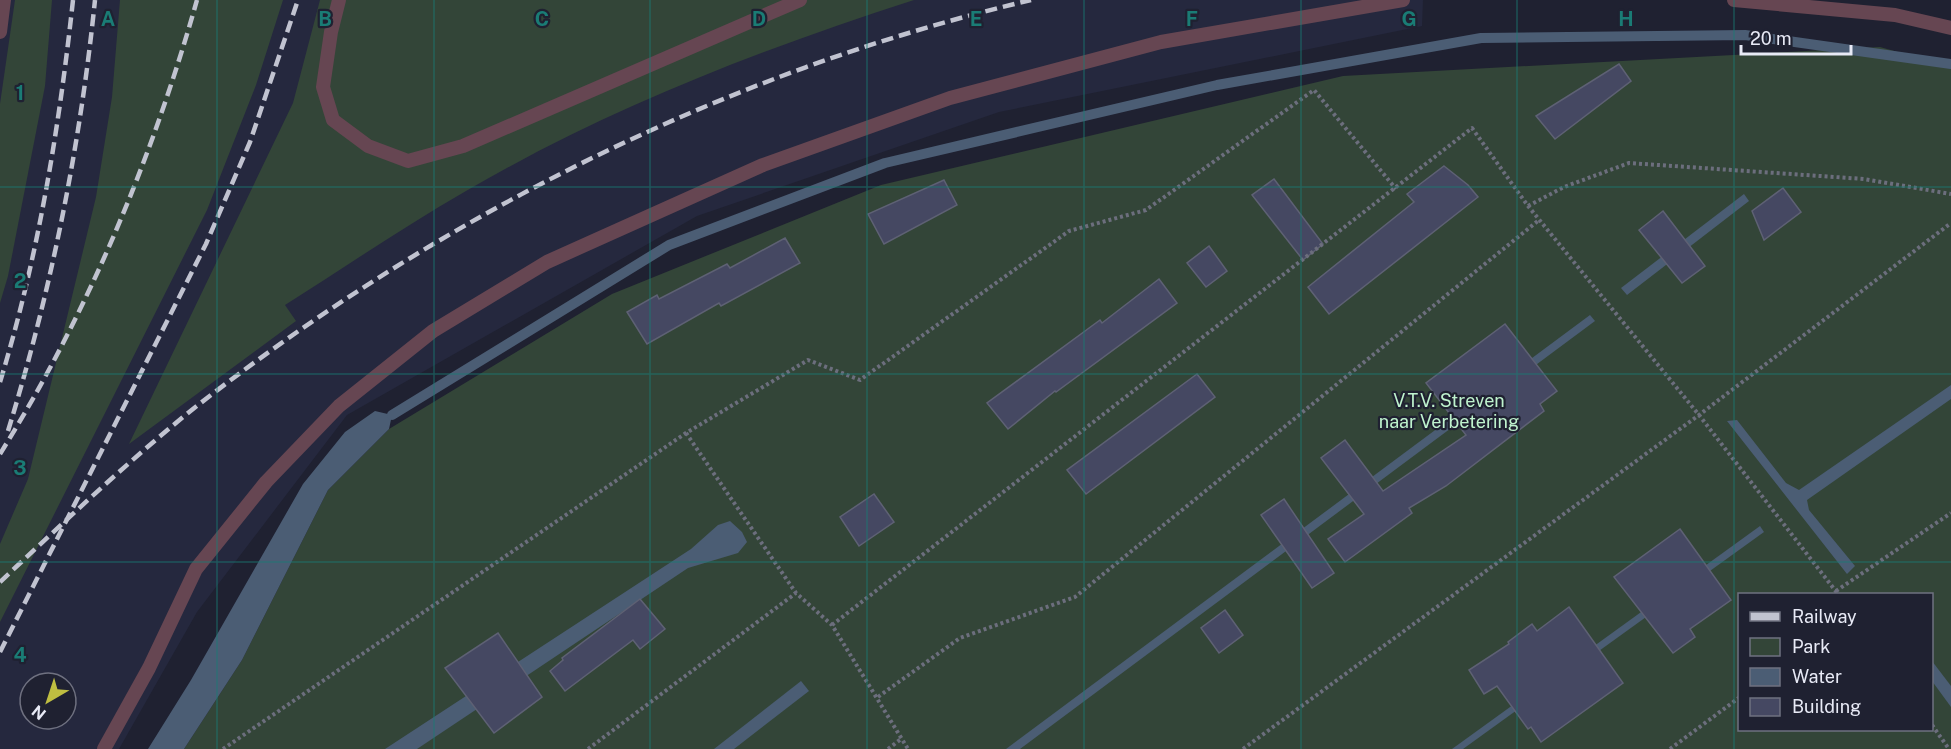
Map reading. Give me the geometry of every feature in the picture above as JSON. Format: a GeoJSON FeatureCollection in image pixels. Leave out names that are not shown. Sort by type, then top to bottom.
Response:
{"type":"FeatureCollection","features":[{"type":"Feature","properties":{"kind":"lane"},"geometry":{"type":"LineString","coordinates":[[0,32],[4,0]]}},
{"type":"Feature","properties":{"kind":"lane"},"geometry":{"type":"LineString","coordinates":[[339,0],[331,32],[323,87],[333,120],[368,146],[408,161],[463,146],[800,0]]}},
{"type":"Feature","properties":{"kind":"lane"},"geometry":{"type":"LineString","coordinates":[[104,749],[149,668],[196,569],[266,482],[339,406],[416,344],[433,331],[547,262],[763,165],[950,98],[1161,42],[1409,0]]}},
{"type":"Feature","properties":{"kind":"lane"},"geometry":{"type":"LineString","coordinates":[[1734,0],[1895,15],[1951,28]]}},
{"type":"Feature","properties":{"kind":"path"},"geometry":{"type":"LineString","coordinates":[[224,749],[686,433],[808,360],[860,380],[1069,231],[1146,210],[1314,90],[1396,189]]}},
{"type":"Feature","properties":{"kind":"path"},"geometry":{"type":"LineString","coordinates":[[832,626],[1472,128],[1528,206],[1699,415],[1837,593],[1951,513]]}},
{"type":"Feature","properties":{"kind":"path"},"geometry":{"type":"LineString","coordinates":[[1528,206],[1564,186],[1629,164],[1864,179],[1951,194]]}},
{"type":"Feature","properties":{"kind":"path"},"geometry":{"type":"LineString","coordinates":[[878,697],[960,638],[1075,597],[1539,220]]}},
{"type":"Feature","properties":{"kind":"path"},"geometry":{"type":"LineString","coordinates":[[1244,749],[1699,415],[1951,223]]}},
{"type":"Feature","properties":{"kind":"path"},"geometry":{"type":"LineString","coordinates":[[686,433],[796,593],[832,626],[878,697],[908,749]]}},
{"type":"Feature","properties":{"kind":"path"},"geometry":{"type":"LineString","coordinates":[[588,749],[796,593]]}},
{"type":"Feature","properties":{"kind":"path"},"geometry":{"type":"LineString","coordinates":[[1670,749],[1738,698]]}},
{"type":"Feature","properties":{"kind":"path"},"geometry":{"type":"LineString","coordinates":[[1933,726],[1949,749]]}},
{"type":"Feature","properties":{"kind":"path"},"geometry":{"type":"LineString","coordinates":[[888,749],[902,739]]}},
{"type":"Feature","properties":{"kind":"shaded area"},"geometry":{"type":"Polygon","coordinates":[[[0,0],[1423,0],[1422,26],[999,112],[697,216],[347,415],[197,612],[119,749],[0,749],[0,0]]]}},
{"type":"Feature","properties":{"kind":"green space"},"geometry":{"type":"Polygon","coordinates":[[[15,0],[52,0],[45,86],[8,276],[0,303],[0,104],[15,0]]]}},
{"type":"Feature","properties":{"kind":"green space"},"geometry":{"type":"Polygon","coordinates":[[[120,0],[283,0],[256,85],[207,210],[0,622],[0,544],[28,479],[96,197],[112,97],[120,0]]]}},
{"type":"Feature","properties":{"kind":"green space"},"geometry":{"type":"Polygon","coordinates":[[[320,0],[914,0],[741,61],[629,108],[519,161],[398,232],[285,305],[296,321],[129,444],[293,103],[320,0]]]}},
{"type":"Feature","properties":{"kind":"green space","name":"V.T.V. Streven naar Verbetering"},"geometry":{"type":"Polygon","coordinates":[[[1880,47],[1951,67],[1951,749],[184,749],[242,660],[328,490],[389,429],[612,294],[881,185],[1343,76],[1880,47]]]}},
{"type":"Feature","properties":{"kind":"water"},"geometry":{"type":"Polygon","coordinates":[[[1744,194],[1749,201],[1627,295],[1621,288],[1744,194]]]}},
{"type":"Feature","properties":{"kind":"water"},"geometry":{"type":"Polygon","coordinates":[[[1590,315],[1595,321],[1020,749],[1006,749],[1590,315]]]}},
{"type":"Feature","properties":{"kind":"water"},"geometry":{"type":"Polygon","coordinates":[[[1951,385],[1951,399],[1807,500],[1809,510],[1855,566],[1847,574],[1727,421],[1737,420],[1786,483],[1799,490],[1951,385]]]}},
{"type":"Feature","properties":{"kind":"water"},"geometry":{"type":"Polygon","coordinates":[[[375,411],[392,415],[389,429],[328,490],[242,660],[184,749],[148,749],[191,680],[303,484],[345,432],[375,411]]]}},
{"type":"Feature","properties":{"kind":"water"},"geometry":{"type":"Polygon","coordinates":[[[730,521],[742,532],[747,542],[738,553],[688,568],[417,749],[385,749],[691,549],[718,525],[730,521]]]}},
{"type":"Feature","properties":{"kind":"water"},"geometry":{"type":"Polygon","coordinates":[[[1760,526],[1764,532],[1463,749],[1452,749],[1760,526]]]}},
{"type":"Feature","properties":{"kind":"water"},"geometry":{"type":"Polygon","coordinates":[[[1933,662],[1951,686],[1951,707],[1933,682],[1933,662]]]}},
{"type":"Feature","properties":{"kind":"water"},"geometry":{"type":"Polygon","coordinates":[[[801,681],[809,691],[734,749],[714,749],[801,681]]]}},
{"type":"Feature","properties":{"kind":"building"},"geometry":{"type":"Polygon","coordinates":[[[1619,64],[1631,81],[1555,139],[1536,116],[1619,64]]]}},
{"type":"Feature","properties":{"kind":"building"},"geometry":{"type":"Polygon","coordinates":[[[1444,166],[1468,185],[1478,197],[1329,314],[1308,287],[1414,202],[1407,194],[1444,166]]]}},
{"type":"Feature","properties":{"kind":"building"},"geometry":{"type":"Polygon","coordinates":[[[1274,179],[1323,244],[1303,260],[1252,195],[1274,179]]]}},
{"type":"Feature","properties":{"kind":"building"},"geometry":{"type":"Polygon","coordinates":[[[944,180],[957,205],[884,244],[868,214],[944,180]]]}},
{"type":"Feature","properties":{"kind":"building"},"geometry":{"type":"Polygon","coordinates":[[[1783,188],[1801,212],[1764,240],[1752,211],[1783,188]]]}},
{"type":"Feature","properties":{"kind":"building"},"geometry":{"type":"Polygon","coordinates":[[[1663,211],[1705,266],[1682,283],[1639,230],[1663,211]]]}},
{"type":"Feature","properties":{"kind":"building"},"geometry":{"type":"Polygon","coordinates":[[[785,238],[800,263],[721,306],[719,303],[647,344],[627,312],[657,295],[659,299],[727,264],[730,268],[785,238]]]}},
{"type":"Feature","properties":{"kind":"building"},"geometry":{"type":"Polygon","coordinates":[[[1209,246],[1227,271],[1206,287],[1187,263],[1209,246]]]}},
{"type":"Feature","properties":{"kind":"building"},"geometry":{"type":"Polygon","coordinates":[[[1159,279],[1177,303],[1055,391],[1008,429],[987,403],[1100,320],[1102,323],[1159,279]]]}},
{"type":"Feature","properties":{"kind":"building"},"geometry":{"type":"Polygon","coordinates":[[[1505,324],[1557,391],[1540,404],[1544,411],[1446,486],[1409,508],[1412,513],[1345,562],[1328,539],[1364,514],[1321,458],[1345,440],[1383,491],[1466,435],[1426,383],[1505,324]]]}},
{"type":"Feature","properties":{"kind":"building"},"geometry":{"type":"Polygon","coordinates":[[[1197,374],[1215,397],[1086,494],[1067,470],[1197,374]]]}},
{"type":"Feature","properties":{"kind":"building"},"geometry":{"type":"Polygon","coordinates":[[[874,494],[894,522],[859,546],[840,517],[874,494]]]}},
{"type":"Feature","properties":{"kind":"building"},"geometry":{"type":"Polygon","coordinates":[[[1284,499],[1334,573],[1312,588],[1261,515],[1284,499]]]}},
{"type":"Feature","properties":{"kind":"building"},"geometry":{"type":"Polygon","coordinates":[[[1680,529],[1731,600],[1690,629],[1695,637],[1673,653],[1614,577],[1680,529]]]}},
{"type":"Feature","properties":{"kind":"building"},"geometry":{"type":"Polygon","coordinates":[[[640,599],[665,629],[640,649],[633,640],[565,691],[550,671],[563,660],[562,658],[640,599]]]}},
{"type":"Feature","properties":{"kind":"building"},"geometry":{"type":"Polygon","coordinates":[[[1569,607],[1623,683],[1541,742],[1531,727],[1528,729],[1497,686],[1484,694],[1469,670],[1509,644],[1508,642],[1532,624],[1537,631],[1569,607]]]}},
{"type":"Feature","properties":{"kind":"building"},"geometry":{"type":"Polygon","coordinates":[[[1225,610],[1243,635],[1219,653],[1201,628],[1225,610]]]}},
{"type":"Feature","properties":{"kind":"building"},"geometry":{"type":"Polygon","coordinates":[[[498,633],[542,697],[494,733],[445,668],[498,633]]]}},
{"type":"Feature","properties":{"kind":"waterway"},"geometry":{"type":"LineString","coordinates":[[392,415],[669,245],[885,163],[1217,85],[1481,38],[1745,35],[1951,64]]}},
{"type":"Feature","properties":{"kind":"railway"},"geometry":{"type":"LineString","coordinates":[[0,382],[25,288],[46,193],[73,0]]}},
{"type":"Feature","properties":{"kind":"railway"},"geometry":{"type":"LineString","coordinates":[[8,431],[38,325],[62,218],[81,110],[95,0]]}},
{"type":"Feature","properties":{"kind":"railway"},"geometry":{"type":"LineString","coordinates":[[0,454],[62,346],[115,234],[160,118],[197,0]]}},
{"type":"Feature","properties":{"kind":"railway"},"geometry":{"type":"LineString","coordinates":[[0,652],[206,244],[250,142],[298,0]]}},
{"type":"Feature","properties":{"kind":"railway"},"geometry":{"type":"LineString","coordinates":[[0,582],[119,472],[193,409],[287,339],[385,274],[486,214],[590,159],[697,110],[806,67],[918,30],[1031,0]]}}]}
